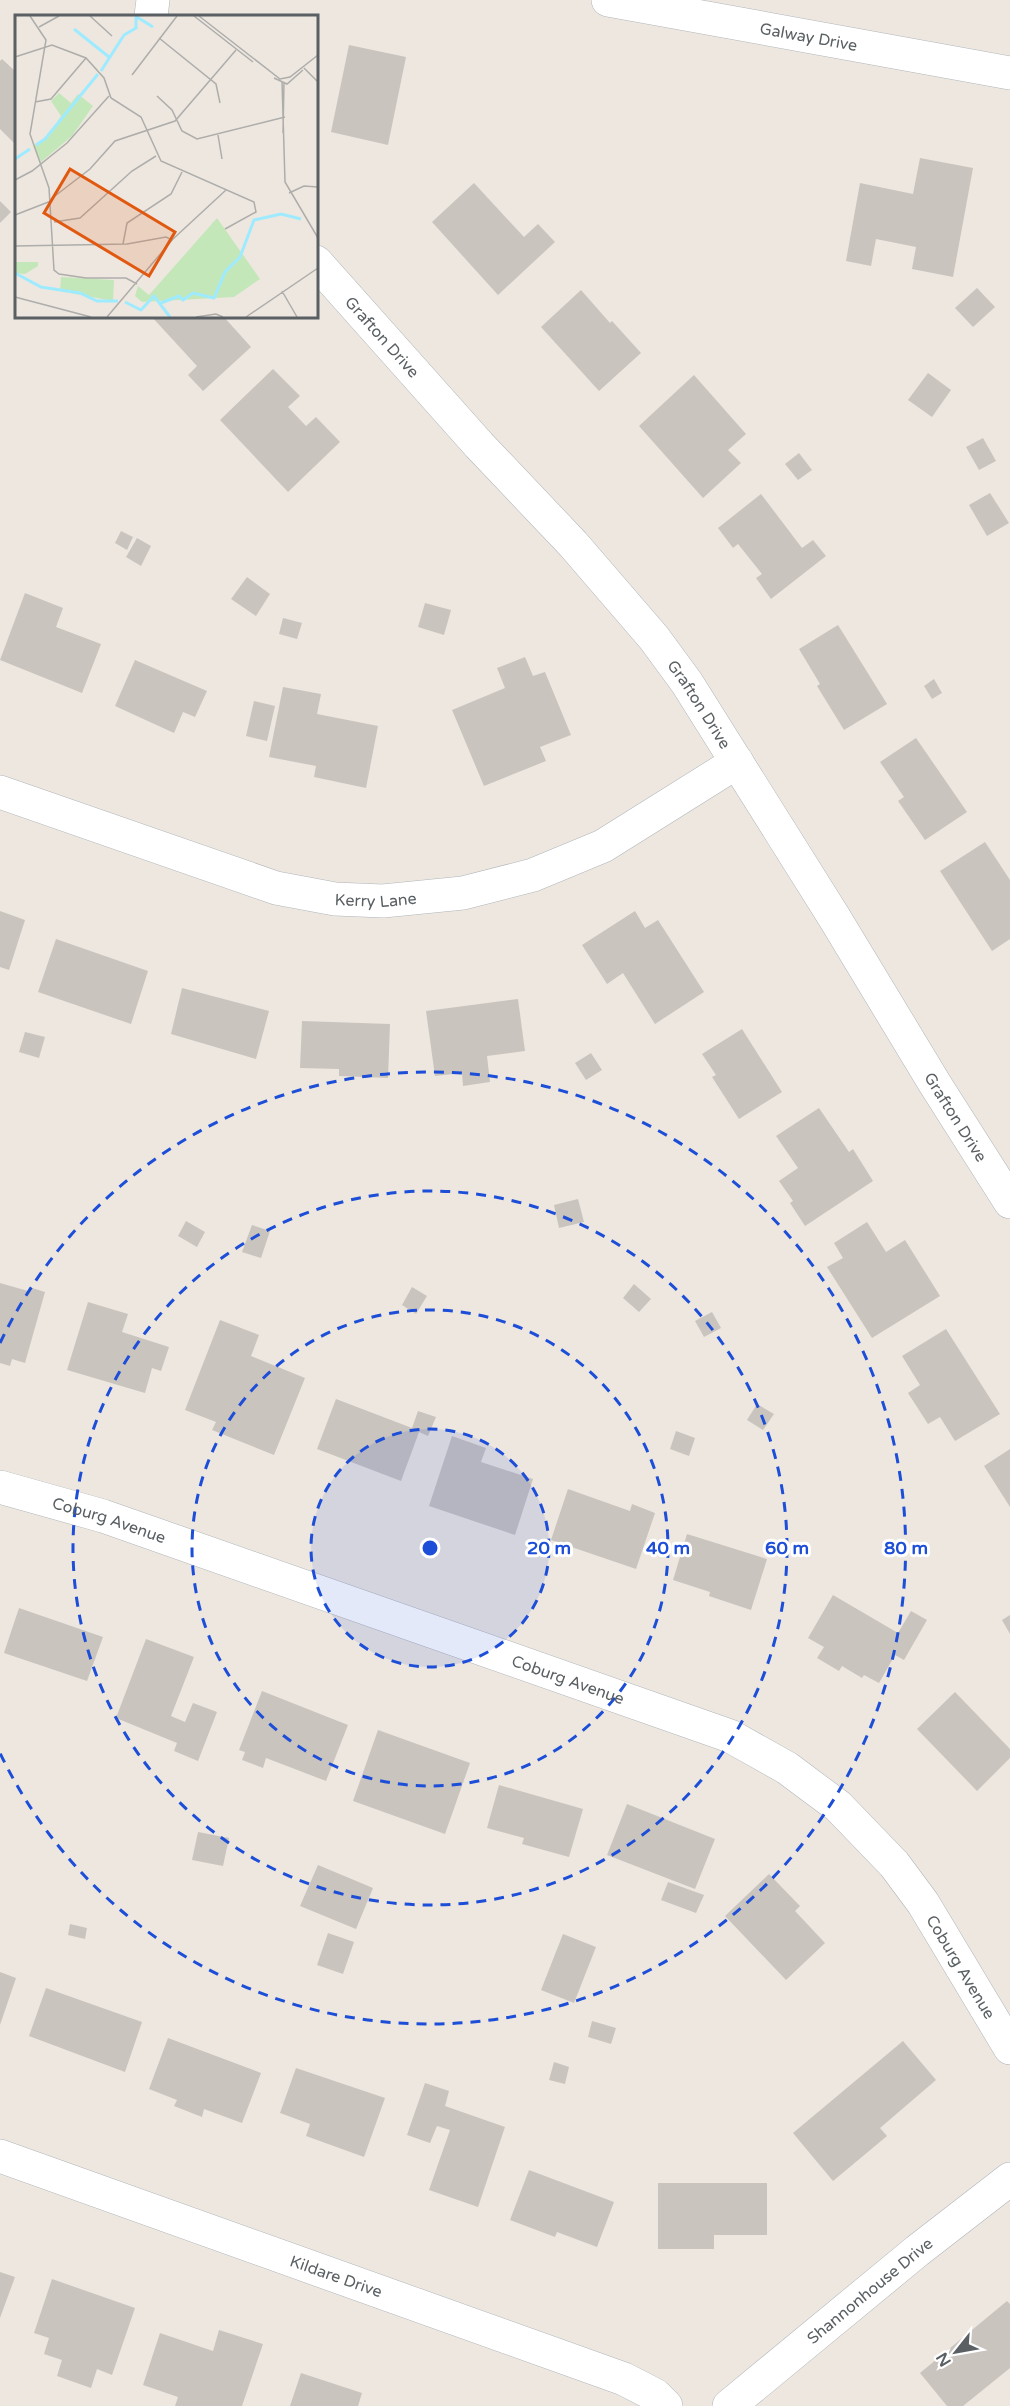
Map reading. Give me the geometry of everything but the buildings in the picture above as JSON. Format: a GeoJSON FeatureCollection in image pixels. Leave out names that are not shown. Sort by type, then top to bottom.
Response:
{"type":"FeatureCollection","features":[{"type":"Feature","properties":{"kind":"street"},"geometry":{"type":"LineString","coordinates":[[151,15],[153,0]]}},
{"type":"Feature","properties":{"kind":"street","name":"Galway Drive"},"geometry":{"type":"LineString","coordinates":[[608,0],[1010,73]]}},
{"type":"Feature","properties":{"kind":"street","name":"Grafton Drive"},"geometry":{"type":"LineString","coordinates":[[318,264],[479,445],[573,544],[654,638],[687,683],[737,762],[1010,1202]]}},
{"type":"Feature","properties":{"kind":"street","name":"Kerry Lane"},"geometry":{"type":"LineString","coordinates":[[0,792],[276,888],[335,899],[383,901],[463,893],[533,875],[603,846],[737,762]]}},
{"type":"Feature","properties":{"kind":"street","name":"Coburg Avenue"},"geometry":{"type":"LineString","coordinates":[[0,1487],[103,1516],[730,1736],[787,1768],[838,1806],[894,1864],[923,1904],[1010,2048]]}},
{"type":"Feature","properties":{"kind":"street","name":"Kildare Drive"},"geometry":{"type":"LineString","coordinates":[[0,2156],[613,2375],[655,2395],[666,2406]]}},
{"type":"Feature","properties":{"kind":"street","name":"Shannonhouse Drive"},"geometry":{"type":"LineString","coordinates":[[732,2406],[917,2251],[1010,2179]]}}]}
